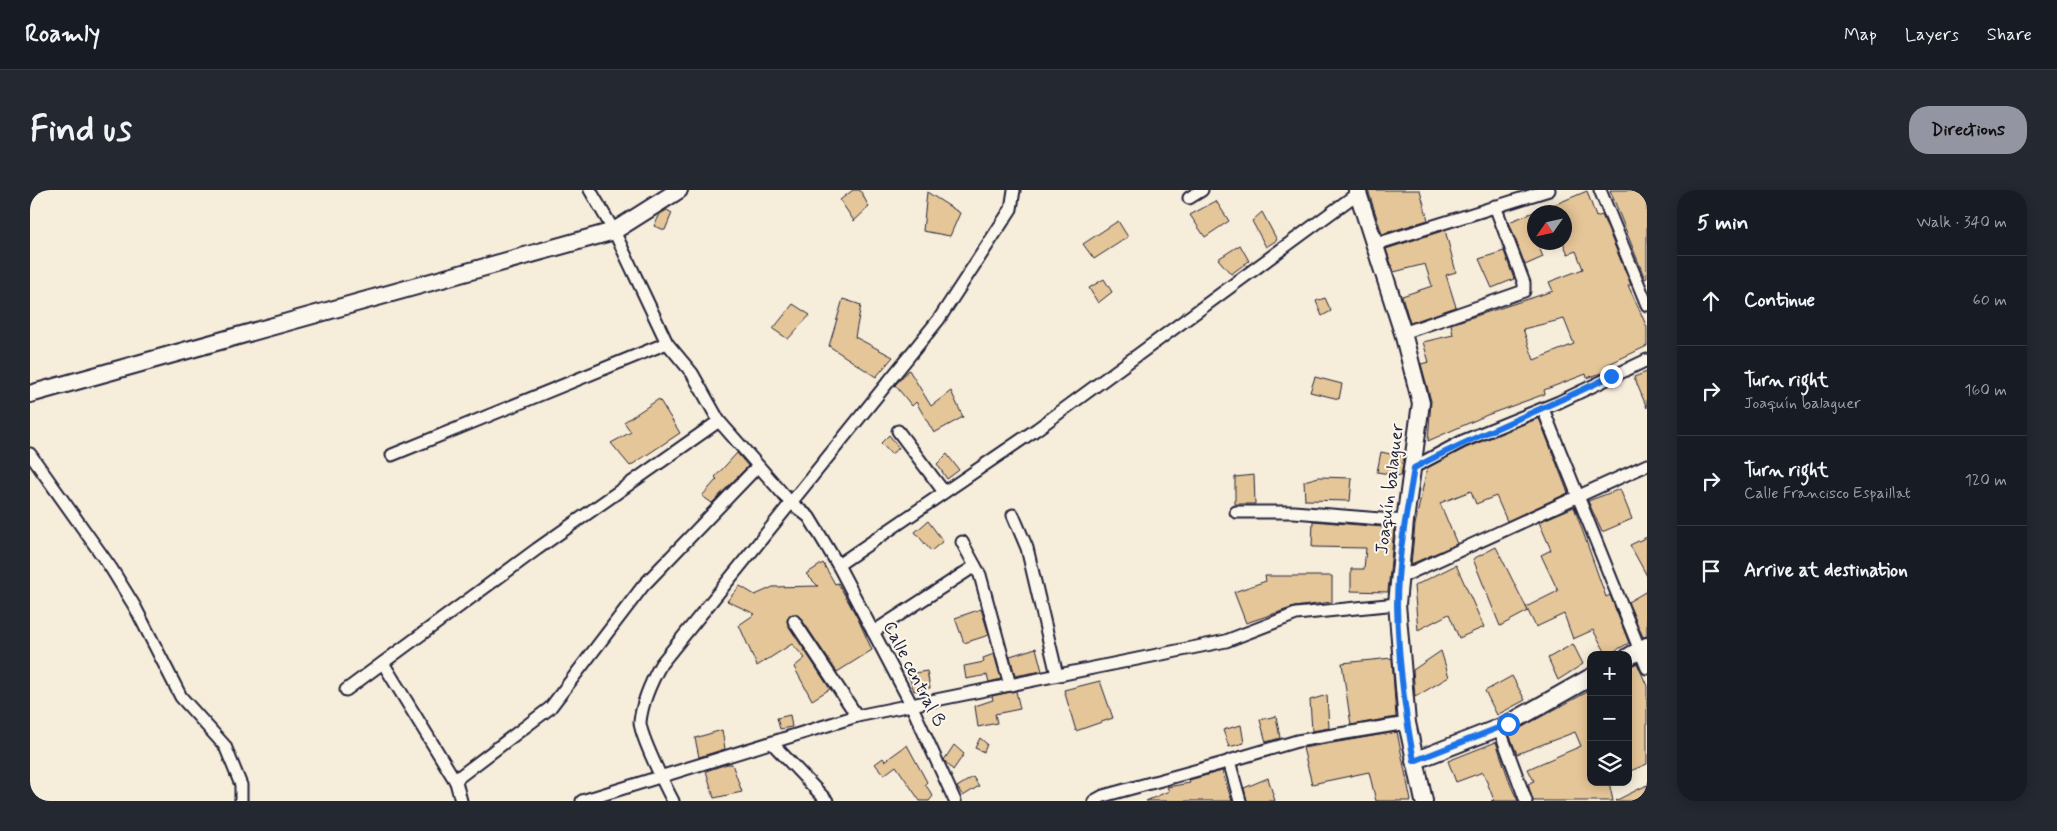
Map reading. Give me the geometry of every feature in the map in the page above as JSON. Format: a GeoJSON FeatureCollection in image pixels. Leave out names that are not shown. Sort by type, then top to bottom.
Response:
{"type":"FeatureCollection","features":[{"type":"Feature","properties":{"kind":"main road"},"geometry":{"type":"LineString","coordinates":[[30,394],[614,231],[679,190]]}},
{"type":"Feature","properties":{"kind":"main road","name":"Joaquín balaguer"},"geometry":{"type":"LineString","coordinates":[[1357,192],[1403,334],[1421,403],[1414,468],[1405,521],[1397,604],[1407,723],[1424,801]]}},
{"type":"Feature","properties":{"kind":"main road"},"geometry":{"type":"LineString","coordinates":[[1414,761],[1499,728],[1587,679]]}},
{"type":"Feature","properties":{"kind":"street","name":"Calle central B"},"geometry":{"type":"LineString","coordinates":[[590,190],[614,231],[667,343],[692,373],[719,421],[790,502],[808,517],[838,565],[909,700],[955,801]]}},
{"type":"Feature","properties":{"kind":"street"},"geometry":{"type":"LineString","coordinates":[[673,801],[660,778],[640,724],[649,685],[661,664],[939,320],[1011,209],[1014,190]]}},
{"type":"Feature","properties":{"kind":"street"},"geometry":{"type":"LineString","coordinates":[[1189,198],[1202,190]]}},
{"type":"Feature","properties":{"kind":"street"},"geometry":{"type":"LineString","coordinates":[[1373,245],[1549,190]]}},
{"type":"Feature","properties":{"kind":"street"},"geometry":{"type":"LineString","coordinates":[[1600,190],[1647,305]]}},
{"type":"Feature","properties":{"kind":"street"},"geometry":{"type":"LineString","coordinates":[[838,565],[1037,428],[1357,192]]}},
{"type":"Feature","properties":{"kind":"street"},"geometry":{"type":"LineString","coordinates":[[1403,334],[1524,291],[1524,283],[1495,206]]}},
{"type":"Feature","properties":{"kind":"street"},"geometry":{"type":"LineString","coordinates":[[392,455],[667,343]]}},
{"type":"Feature","properties":{"kind":"street"},"geometry":{"type":"LineString","coordinates":[[1414,468],[1463,441],[1543,409],[1647,360]]}},
{"type":"Feature","properties":{"kind":"street"},"geometry":{"type":"LineString","coordinates":[[1543,409],[1638,651],[1647,668]]}},
{"type":"Feature","properties":{"kind":"street"},"geometry":{"type":"LineString","coordinates":[[346,690],[537,548],[719,421]]}},
{"type":"Feature","properties":{"kind":"street"},"geometry":{"type":"LineString","coordinates":[[898,431],[944,492]]}},
{"type":"Feature","properties":{"kind":"street"},"geometry":{"type":"LineString","coordinates":[[30,454],[111,568],[135,608],[181,697],[225,746],[241,785],[241,801]]}},
{"type":"Feature","properties":{"kind":"street"},"geometry":{"type":"LineString","coordinates":[[1399,578],[1647,465]]}},
{"type":"Feature","properties":{"kind":"street"},"geometry":{"type":"LineString","coordinates":[[456,782],[466,771],[550,708],[644,586],[758,466]]}},
{"type":"Feature","properties":{"kind":"street"},"geometry":{"type":"LineString","coordinates":[[1236,512],[1294,512],[1405,521]]}},
{"type":"Feature","properties":{"kind":"street"},"geometry":{"type":"LineString","coordinates":[[1013,514],[1027,548],[1057,675]]}},
{"type":"Feature","properties":{"kind":"street"},"geometry":{"type":"LineString","coordinates":[[962,542],[980,575],[1010,685]]}},
{"type":"Feature","properties":{"kind":"street"},"geometry":{"type":"LineString","coordinates":[[874,632],[975,566]]}},
{"type":"Feature","properties":{"kind":"street"},"geometry":{"type":"LineString","coordinates":[[582,801],[857,716],[1226,641],[1296,614],[1397,604]]}},
{"type":"Feature","properties":{"kind":"street"},"geometry":{"type":"LineString","coordinates":[[794,621],[857,716]]}},
{"type":"Feature","properties":{"kind":"street"},"geometry":{"type":"LineString","coordinates":[[383,663],[456,782],[461,801]]}},
{"type":"Feature","properties":{"kind":"street"},"geometry":{"type":"LineString","coordinates":[[1094,801],[1103,796],[1297,741],[1407,723]]}},
{"type":"Feature","properties":{"kind":"street"},"geometry":{"type":"LineString","coordinates":[[1499,728],[1526,801]]}},
{"type":"Feature","properties":{"kind":"street"},"geometry":{"type":"LineString","coordinates":[[772,743],[828,801]]}},
{"type":"Feature","properties":{"kind":"street"},"geometry":{"type":"LineString","coordinates":[[1231,761],[1240,801]]}},
{"type":"Feature","properties":{"kind":"building"},"geometry":{"type":"Polygon","coordinates":[[[853,190],[860,190],[869,207],[854,221],[840,200],[853,190]]]}},
{"type":"Feature","properties":{"kind":"building"},"geometry":{"type":"Polygon","coordinates":[[[1368,190],[1420,190],[1428,220],[1382,234],[1368,190]]]}},
{"type":"Feature","properties":{"kind":"building"},"geometry":{"type":"Polygon","coordinates":[[[1610,190],[1647,190],[1647,278],[1645,279],[1610,190]]]}},
{"type":"Feature","properties":{"kind":"building"},"geometry":{"type":"Polygon","coordinates":[[[1587,191],[1596,217],[1602,215],[1631,285],[1628,285],[1647,327],[1647,346],[1607,365],[1609,370],[1607,371],[1587,378],[1586,374],[1544,390],[1545,394],[1487,415],[1428,441],[1431,401],[1421,364],[1429,362],[1423,342],[1453,335],[1451,324],[1553,291],[1549,282],[1583,269],[1576,251],[1568,254],[1566,250],[1572,250],[1572,205],[1554,205],[1587,191]],[[1564,319],[1523,329],[1534,360],[1574,344],[1564,319]]]}},
{"type":"Feature","properties":{"kind":"building"},"geometry":{"type":"Polygon","coordinates":[[[927,192],[960,213],[950,236],[923,231],[927,192]]]}},
{"type":"Feature","properties":{"kind":"building"},"geometry":{"type":"Polygon","coordinates":[[[1216,201],[1229,221],[1205,237],[1190,215],[1216,201]]]}},
{"type":"Feature","properties":{"kind":"building"},"geometry":{"type":"Polygon","coordinates":[[[667,210],[672,213],[665,230],[654,226],[660,214],[667,210]]]}},
{"type":"Feature","properties":{"kind":"building"},"geometry":{"type":"Polygon","coordinates":[[[1262,212],[1277,240],[1266,247],[1252,221],[1262,212]]]}},
{"type":"Feature","properties":{"kind":"building"},"geometry":{"type":"Polygon","coordinates":[[[1527,215],[1527,250],[1540,250],[1543,257],[1525,265],[1509,222],[1527,215]]]}},
{"type":"Feature","properties":{"kind":"building"},"geometry":{"type":"Polygon","coordinates":[[[1118,221],[1128,237],[1094,259],[1083,244],[1118,221]]]}},
{"type":"Feature","properties":{"kind":"building"},"geometry":{"type":"Polygon","coordinates":[[[1445,230],[1456,272],[1446,275],[1456,307],[1410,323],[1402,296],[1432,286],[1425,264],[1394,272],[1386,249],[1445,230]]]}},
{"type":"Feature","properties":{"kind":"building"},"geometry":{"type":"Polygon","coordinates":[[[1240,245],[1249,261],[1231,274],[1218,259],[1240,245]]]}},
{"type":"Feature","properties":{"kind":"building"},"geometry":{"type":"Polygon","coordinates":[[[1504,251],[1514,279],[1492,288],[1479,259],[1504,251]]]}},
{"type":"Feature","properties":{"kind":"building"},"geometry":{"type":"Polygon","coordinates":[[[1104,279],[1112,292],[1098,303],[1089,288],[1104,279]]]}},
{"type":"Feature","properties":{"kind":"building"},"geometry":{"type":"Polygon","coordinates":[[[1325,298],[1331,311],[1322,316],[1316,301],[1325,298]]]}},
{"type":"Feature","properties":{"kind":"building"},"geometry":{"type":"Polygon","coordinates":[[[843,299],[861,305],[855,337],[893,357],[876,377],[829,346],[843,299]]]}},
{"type":"Feature","properties":{"kind":"building"},"geometry":{"type":"Polygon","coordinates":[[[793,304],[810,315],[788,339],[773,329],[793,304]]]}},
{"type":"Feature","properties":{"kind":"building"},"geometry":{"type":"Polygon","coordinates":[[[909,370],[931,406],[951,391],[963,417],[934,433],[916,402],[912,406],[895,385],[909,370]]]}},
{"type":"Feature","properties":{"kind":"building"},"geometry":{"type":"Polygon","coordinates":[[[1647,372],[1647,408],[1634,377],[1647,372]]]}},
{"type":"Feature","properties":{"kind":"building"},"geometry":{"type":"Polygon","coordinates":[[[1315,377],[1342,384],[1339,399],[1310,392],[1315,377]]]}},
{"type":"Feature","properties":{"kind":"building"},"geometry":{"type":"Polygon","coordinates":[[[659,399],[680,433],[630,466],[611,443],[631,432],[624,422],[659,399]]]}},
{"type":"Feature","properties":{"kind":"building"},"geometry":{"type":"Polygon","coordinates":[[[1539,418],[1568,493],[1507,521],[1496,496],[1476,504],[1471,491],[1440,503],[1457,544],[1411,564],[1415,525],[1427,468],[1466,448],[1539,418]]]}},
{"type":"Feature","properties":{"kind":"building"},"geometry":{"type":"Polygon","coordinates":[[[889,435],[899,448],[891,454],[881,443],[889,435]]]}},
{"type":"Feature","properties":{"kind":"building"},"geometry":{"type":"Polygon","coordinates":[[[1381,452],[1404,457],[1401,476],[1377,472],[1381,452]]]}},
{"type":"Feature","properties":{"kind":"building"},"geometry":{"type":"Polygon","coordinates":[[[737,453],[748,466],[712,503],[702,496],[717,479],[715,477],[737,453]]]}},
{"type":"Feature","properties":{"kind":"building"},"geometry":{"type":"Polygon","coordinates":[[[947,454],[959,470],[947,479],[937,464],[947,454]]]}},
{"type":"Feature","properties":{"kind":"building"},"geometry":{"type":"Polygon","coordinates":[[[1254,475],[1255,504],[1235,504],[1235,477],[1254,475]]]}},
{"type":"Feature","properties":{"kind":"building"},"geometry":{"type":"Polygon","coordinates":[[[1319,477],[1352,478],[1350,501],[1305,500],[1304,481],[1319,477]]]}},
{"type":"Feature","properties":{"kind":"building"},"geometry":{"type":"Polygon","coordinates":[[[1620,489],[1632,519],[1602,532],[1588,501],[1620,489]]]}},
{"type":"Feature","properties":{"kind":"building"},"geometry":{"type":"Polygon","coordinates":[[[1574,507],[1606,597],[1610,595],[1629,643],[1614,651],[1605,651],[1593,630],[1573,639],[1564,614],[1536,627],[1526,607],[1558,591],[1541,555],[1551,550],[1539,522],[1574,507]]]}},
{"type":"Feature","properties":{"kind":"building"},"geometry":{"type":"Polygon","coordinates":[[[928,521],[943,541],[931,551],[915,532],[928,521]]]}},
{"type":"Feature","properties":{"kind":"building"},"geometry":{"type":"Polygon","coordinates":[[[1313,521],[1394,528],[1388,592],[1351,591],[1351,569],[1364,569],[1366,548],[1312,547],[1313,521]]]}},
{"type":"Feature","properties":{"kind":"building"},"geometry":{"type":"Polygon","coordinates":[[[1647,537],[1647,576],[1630,545],[1647,537]]]}},
{"type":"Feature","properties":{"kind":"building"},"geometry":{"type":"Polygon","coordinates":[[[1496,547],[1528,611],[1500,626],[1473,559],[1496,547]]]}},
{"type":"Feature","properties":{"kind":"building"},"geometry":{"type":"Polygon","coordinates":[[[823,563],[835,584],[838,583],[858,619],[872,650],[837,672],[800,617],[794,614],[789,615],[788,625],[830,689],[812,700],[794,667],[805,658],[792,644],[757,666],[739,625],[755,614],[727,601],[740,586],[755,595],[773,587],[818,586],[806,574],[823,563]]]}},
{"type":"Feature","properties":{"kind":"building"},"geometry":{"type":"Polygon","coordinates":[[[1456,565],[1484,627],[1459,638],[1449,614],[1418,630],[1414,586],[1456,565]]]}},
{"type":"Feature","properties":{"kind":"building"},"geometry":{"type":"Polygon","coordinates":[[[1265,576],[1332,576],[1332,602],[1294,607],[1246,623],[1234,592],[1266,581],[1265,576]]]}},
{"type":"Feature","properties":{"kind":"building"},"geometry":{"type":"Polygon","coordinates":[[[1647,591],[1647,636],[1643,637],[1628,602],[1647,591]]]}},
{"type":"Feature","properties":{"kind":"building"},"geometry":{"type":"Polygon","coordinates":[[[981,609],[989,635],[964,643],[955,618],[981,609]]]}},
{"type":"Feature","properties":{"kind":"building"},"geometry":{"type":"Polygon","coordinates":[[[1573,644],[1583,664],[1558,680],[1548,658],[1573,644]]]}},
{"type":"Feature","properties":{"kind":"building"},"geometry":{"type":"Polygon","coordinates":[[[1036,648],[1042,671],[1015,676],[1010,656],[1036,648]]]}},
{"type":"Feature","properties":{"kind":"building"},"geometry":{"type":"Polygon","coordinates":[[[1441,651],[1449,677],[1415,697],[1413,670],[1441,651]]]}},
{"type":"Feature","properties":{"kind":"building"},"geometry":{"type":"Polygon","coordinates":[[[994,654],[1001,679],[989,682],[987,675],[966,679],[964,666],[984,662],[983,658],[994,654]]]}},
{"type":"Feature","properties":{"kind":"building"},"geometry":{"type":"Polygon","coordinates":[[[1392,658],[1396,717],[1351,725],[1342,663],[1392,658]]]}},
{"type":"Feature","properties":{"kind":"building"},"geometry":{"type":"Polygon","coordinates":[[[1637,663],[1647,686],[1647,764],[1632,770],[1632,696],[1632,665],[1637,663]]]}},
{"type":"Feature","properties":{"kind":"building"},"geometry":{"type":"Polygon","coordinates":[[[927,671],[930,688],[914,691],[908,674],[927,671]]]}},
{"type":"Feature","properties":{"kind":"building"},"geometry":{"type":"Polygon","coordinates":[[[1512,676],[1525,700],[1497,715],[1485,691],[1512,676]]]}},
{"type":"Feature","properties":{"kind":"building"},"geometry":{"type":"Polygon","coordinates":[[[1100,681],[1113,718],[1076,731],[1064,690],[1100,681]]]}},
{"type":"Feature","properties":{"kind":"building"},"geometry":{"type":"Polygon","coordinates":[[[1016,691],[1020,709],[995,714],[997,723],[978,727],[975,706],[993,700],[992,696],[1016,691]]]}},
{"type":"Feature","properties":{"kind":"building"},"geometry":{"type":"Polygon","coordinates":[[[1587,692],[1587,786],[1610,786],[1613,801],[1533,801],[1528,784],[1534,781],[1528,769],[1581,746],[1575,732],[1517,754],[1509,734],[1587,692]]]}},
{"type":"Feature","properties":{"kind":"building"},"geometry":{"type":"Polygon","coordinates":[[[1327,695],[1329,728],[1312,731],[1310,700],[1327,695]]]}},
{"type":"Feature","properties":{"kind":"building"},"geometry":{"type":"Polygon","coordinates":[[[790,715],[792,727],[780,729],[777,718],[790,715]]]}},
{"type":"Feature","properties":{"kind":"building"},"geometry":{"type":"Polygon","coordinates":[[[1276,716],[1280,738],[1266,742],[1260,720],[1276,716]]]}},
{"type":"Feature","properties":{"kind":"building"},"geometry":{"type":"Polygon","coordinates":[[[1241,725],[1244,743],[1229,747],[1223,730],[1241,725]]]}},
{"type":"Feature","properties":{"kind":"building"},"geometry":{"type":"Polygon","coordinates":[[[722,730],[725,749],[699,757],[695,738],[722,730]]]}},
{"type":"Feature","properties":{"kind":"building"},"geometry":{"type":"Polygon","coordinates":[[[1397,732],[1411,801],[1376,801],[1369,772],[1312,784],[1303,748],[1397,732]]]}},
{"type":"Feature","properties":{"kind":"building"},"geometry":{"type":"Polygon","coordinates":[[[980,738],[987,744],[984,752],[975,748],[980,738]]]}},
{"type":"Feature","properties":{"kind":"building"},"geometry":{"type":"Polygon","coordinates":[[[1496,742],[1518,801],[1491,801],[1494,800],[1483,772],[1456,782],[1448,761],[1496,742]]]}},
{"type":"Feature","properties":{"kind":"building"},"geometry":{"type":"Polygon","coordinates":[[[907,745],[927,782],[925,784],[933,796],[929,801],[920,801],[896,766],[884,775],[875,764],[883,758],[885,761],[907,745]]]}},
{"type":"Feature","properties":{"kind":"building"},"geometry":{"type":"Polygon","coordinates":[[[954,745],[964,754],[953,770],[944,760],[954,745]]]}},
{"type":"Feature","properties":{"kind":"building"},"geometry":{"type":"Polygon","coordinates":[[[732,764],[742,792],[714,798],[706,771],[732,764]]]}},
{"type":"Feature","properties":{"kind":"building"},"geometry":{"type":"Polygon","coordinates":[[[1222,771],[1232,801],[1146,801],[1169,791],[1167,787],[1190,783],[1189,780],[1222,771]]]}},
{"type":"Feature","properties":{"kind":"building"},"geometry":{"type":"Polygon","coordinates":[[[973,777],[979,786],[963,796],[957,787],[973,777]]]}},
{"type":"Feature","properties":{"kind":"building"},"geometry":{"type":"Polygon","coordinates":[[[1268,778],[1275,801],[1247,801],[1244,788],[1268,778]]]}},
{"type":"Feature","properties":{"kind":"building"},"geometry":{"type":"Polygon","coordinates":[[[1647,785],[1647,801],[1615,801],[1647,785]]]}},
{"type":"Feature","properties":{"kind":"route"},"geometry":{"type":"LineString","coordinates":[[1508,724],[1414,761],[1407,723],[1397,604],[1405,521],[1414,468],[1463,441],[1560,402],[1611,376]]}}]}
